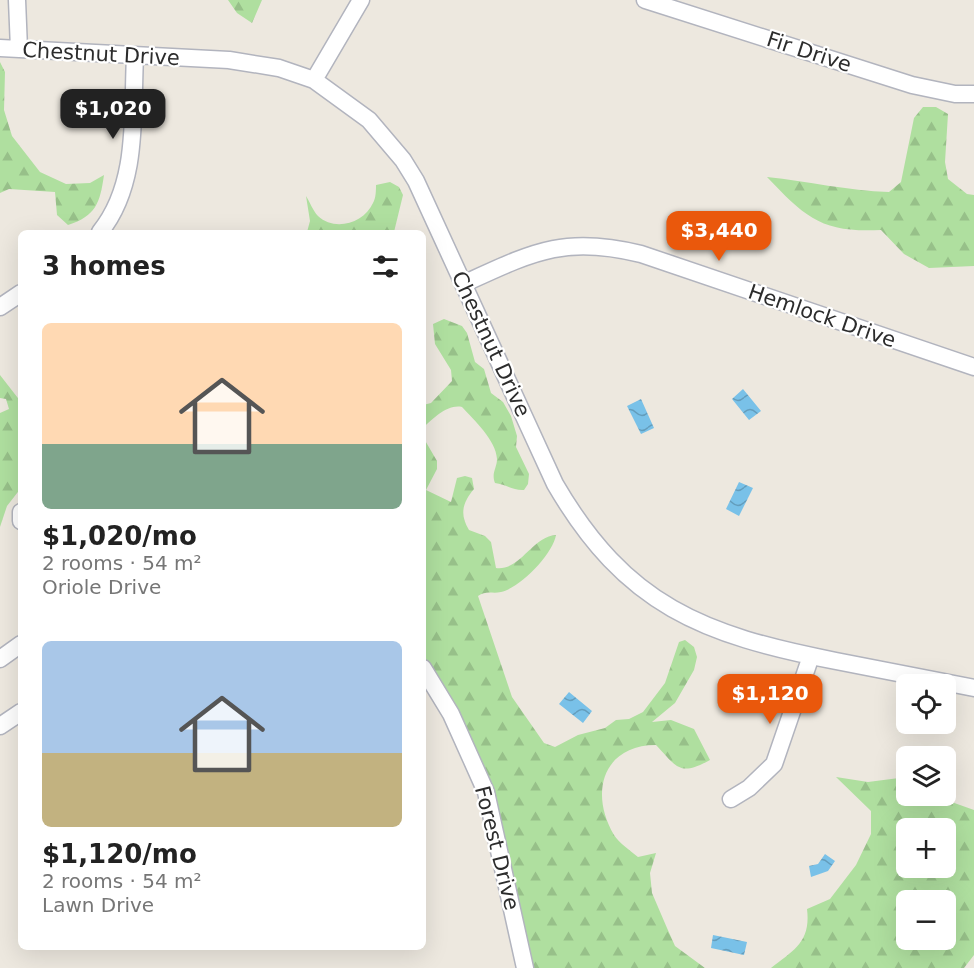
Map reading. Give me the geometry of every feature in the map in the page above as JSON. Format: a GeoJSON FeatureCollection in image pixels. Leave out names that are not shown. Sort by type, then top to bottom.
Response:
{"type":"FeatureCollection","features":[{"type":"Feature","properties":{"kind":"street"},"geometry":{"type":"LineString","coordinates":[[17,0],[19,49]]}},
{"type":"Feature","properties":{"kind":"street"},"geometry":{"type":"LineString","coordinates":[[314,80],[361,0]]}},
{"type":"Feature","properties":{"kind":"street","name":"Fir Drive"},"geometry":{"type":"LineString","coordinates":[[645,0],[912,85],[955,94],[974,94]]}},
{"type":"Feature","properties":{"kind":"street","name":"Chestnut Drive"},"geometry":{"type":"LineString","coordinates":[[0,48],[252,63],[314,80],[369,120],[403,160],[416,181],[555,484],[574,518],[602,552],[647,593],[704,626],[758,645],[974,688]]}},
{"type":"Feature","properties":{"kind":"street"},"geometry":{"type":"LineString","coordinates":[[101,230],[120,202],[125,185],[129,161],[135,56]]}},
{"type":"Feature","properties":{"kind":"street","name":"Hemlock Drive"},"geometry":{"type":"LineString","coordinates":[[463,284],[533,253],[582,244],[608,246],[641,254],[974,368]]}},
{"type":"Feature","properties":{"kind":"street"},"geometry":{"type":"LineString","coordinates":[[0,307],[18,295]]}},
{"type":"Feature","properties":{"kind":"street"},"geometry":{"type":"LineString","coordinates":[[0,659],[18,646]]}},
{"type":"Feature","properties":{"kind":"street"},"geometry":{"type":"LineString","coordinates":[[731,799],[749,788],[774,764],[811,656]]}},
{"type":"Feature","properties":{"kind":"street","name":"Forest Drive"},"geometry":{"type":"LineString","coordinates":[[426,673],[451,714],[486,792],[525,968]]}},
{"type":"Feature","properties":{"kind":"street"},"geometry":{"type":"LineString","coordinates":[[0,726],[18,714]]}},
{"type":"Feature","properties":{"kind":"green space"},"geometry":{"type":"Polygon","coordinates":[[[228,0],[262,0],[252,23],[237,13],[228,0]]]}},
{"type":"Feature","properties":{"kind":"green space"},"geometry":{"type":"Polygon","coordinates":[[[0,62],[5,72],[4,110],[12,136],[40,172],[66,184],[90,183],[104,175],[98,201],[91,213],[85,217],[68,225],[57,215],[55,192],[9,189],[0,193],[0,62]]]}},
{"type":"Feature","properties":{"kind":"green space"},"geometry":{"type":"Polygon","coordinates":[[[923,107],[936,107],[948,114],[945,162],[948,179],[967,194],[974,195],[974,266],[929,268],[904,254],[881,230],[844,229],[816,220],[793,203],[767,177],[889,192],[901,182],[914,118],[923,107]]]}},
{"type":"Feature","properties":{"kind":"green space"},"geometry":{"type":"Polygon","coordinates":[[[390,182],[399,187],[403,195],[394,230],[308,230],[310,221],[306,196],[316,214],[325,221],[332,224],[348,223],[363,216],[369,210],[375,199],[376,185],[390,182]]]}},
{"type":"Feature","properties":{"kind":"green space"},"geometry":{"type":"Polygon","coordinates":[[[444,319],[462,326],[467,333],[475,362],[484,369],[491,393],[503,402],[511,416],[517,436],[516,447],[529,474],[528,484],[524,490],[495,483],[497,459],[493,445],[484,431],[462,407],[446,410],[426,425],[426,404],[431,403],[452,381],[451,370],[435,344],[433,324],[444,319]]]}},
{"type":"Feature","properties":{"kind":"green space"},"geometry":{"type":"Polygon","coordinates":[[[0,375],[18,398],[18,492],[7,506],[0,527],[0,413],[9,409],[6,399],[0,398],[0,375]]]}},
{"type":"Feature","properties":{"kind":"green space"},"geometry":{"type":"Polygon","coordinates":[[[426,442],[437,461],[437,469],[426,490],[426,442]]]}},
{"type":"Feature","properties":{"kind":"green space"},"geometry":{"type":"Polygon","coordinates":[[[465,476],[472,478],[474,489],[465,503],[464,519],[469,530],[485,536],[491,542],[496,568],[505,568],[540,541],[556,535],[549,551],[526,577],[509,589],[478,596],[512,697],[544,743],[555,747],[578,735],[605,728],[616,720],[629,719],[643,712],[665,683],[679,642],[685,640],[694,647],[697,657],[694,670],[675,703],[652,722],[671,720],[694,729],[710,760],[685,769],[674,764],[656,745],[638,747],[624,753],[613,762],[602,788],[606,819],[614,835],[638,857],[656,853],[650,873],[652,893],[675,946],[705,968],[525,968],[486,792],[426,674],[426,490],[451,502],[457,478],[465,476]]]}},
{"type":"Feature","properties":{"kind":"green space"},"geometry":{"type":"Polygon","coordinates":[[[836,777],[868,782],[896,778],[896,806],[956,806],[956,804],[974,810],[974,955],[964,968],[771,968],[799,944],[806,930],[807,909],[830,899],[856,865],[871,834],[871,811],[836,777]]]}},
{"type":"Feature","properties":{"kind":"water"},"geometry":{"type":"Polygon","coordinates":[[[743,389],[761,411],[749,420],[732,399],[743,389]]]}},
{"type":"Feature","properties":{"kind":"water"},"geometry":{"type":"Polygon","coordinates":[[[641,399],[654,428],[641,434],[627,406],[641,399]]]}},
{"type":"Feature","properties":{"kind":"water"},"geometry":{"type":"Polygon","coordinates":[[[739,482],[753,488],[739,516],[726,509],[739,482]]]}},
{"type":"Feature","properties":{"kind":"water"},"geometry":{"type":"Polygon","coordinates":[[[569,692],[592,711],[583,723],[559,704],[569,692]]]}},
{"type":"Feature","properties":{"kind":"water"},"geometry":{"type":"Polygon","coordinates":[[[825,854],[835,861],[828,871],[811,877],[809,866],[818,864],[825,854]]]}},
{"type":"Feature","properties":{"kind":"water"},"geometry":{"type":"Polygon","coordinates":[[[713,935],[747,942],[744,955],[711,948],[713,935]]]}}]}
